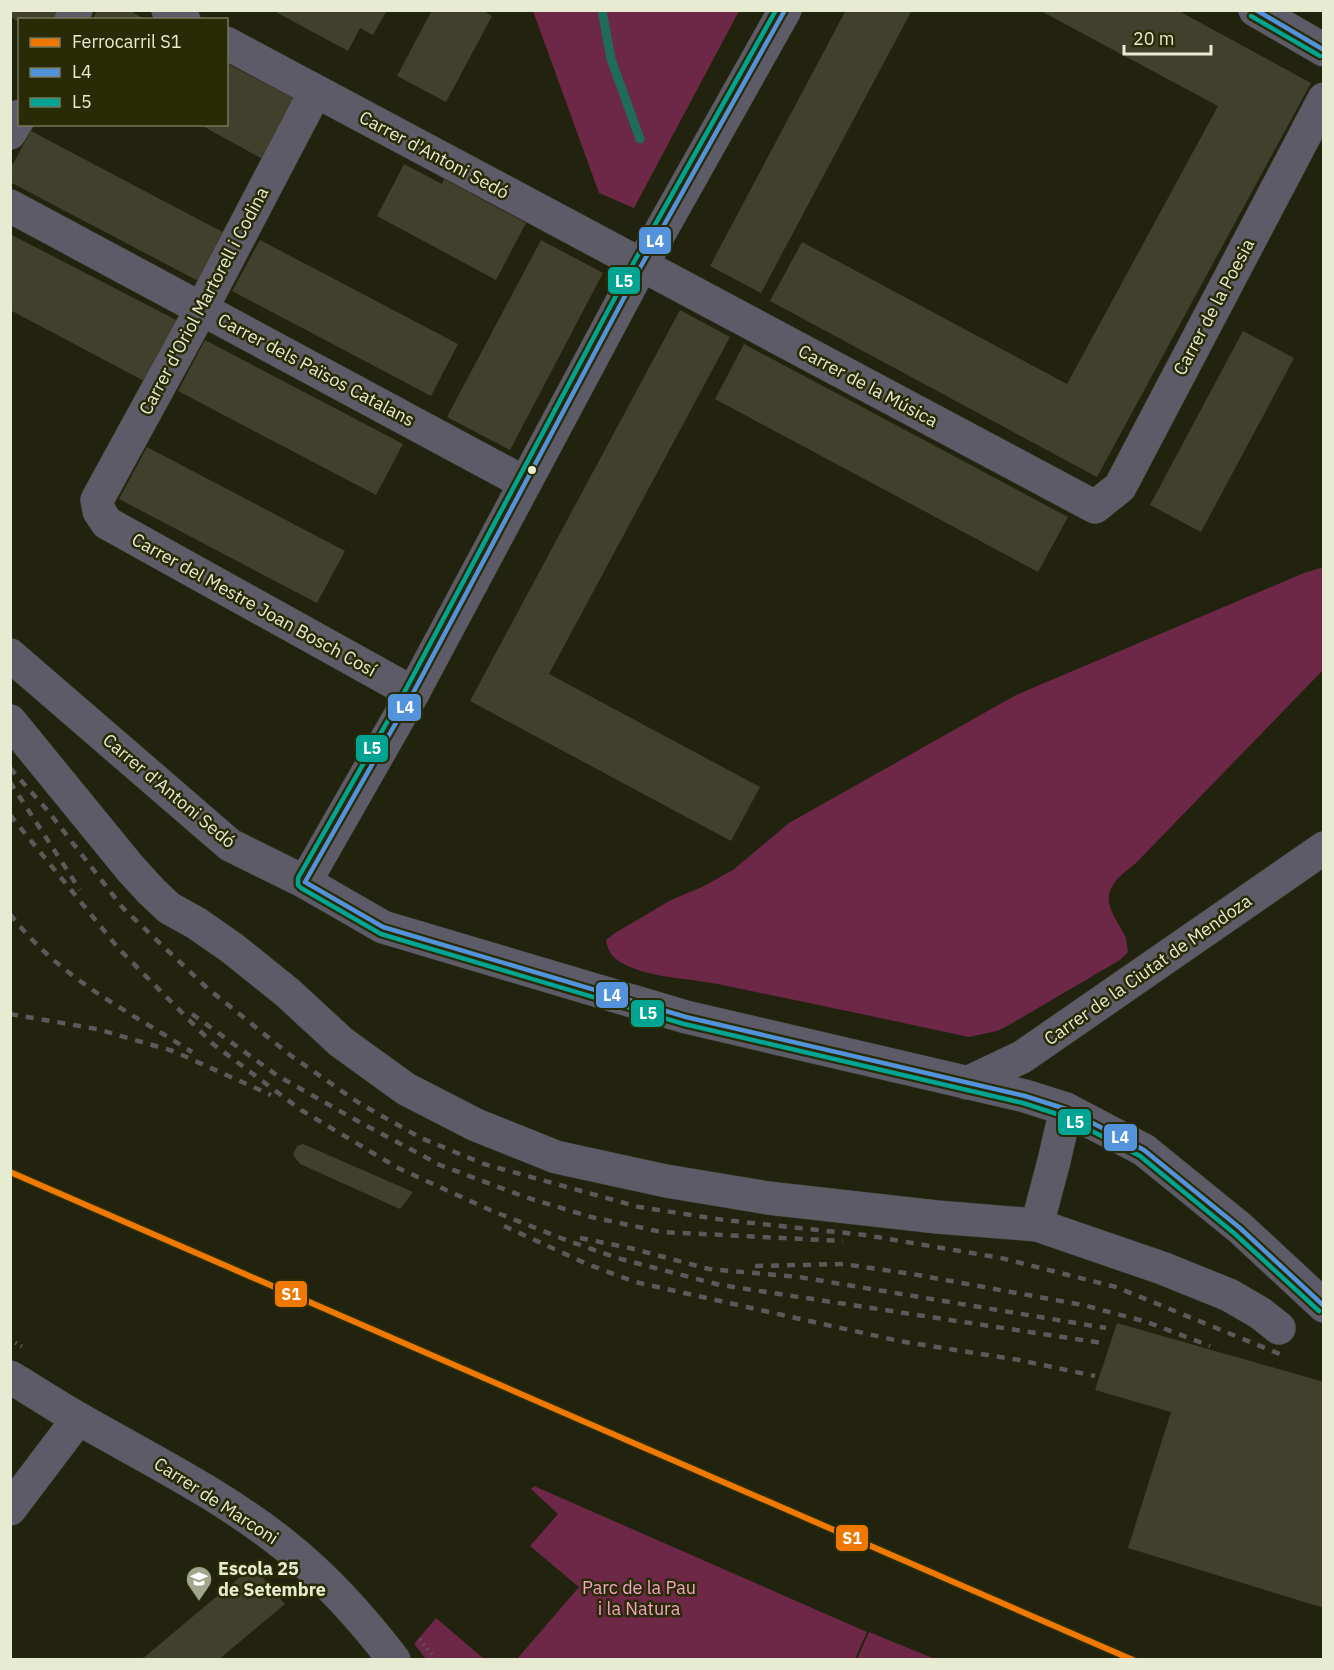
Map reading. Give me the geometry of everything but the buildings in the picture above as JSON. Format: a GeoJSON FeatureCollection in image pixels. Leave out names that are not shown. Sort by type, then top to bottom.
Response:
{"type":"FeatureCollection","features":[{"type":"Feature","properties":{"kind":"street"},"geometry":{"type":"LineString","coordinates":[[168,10],[181,18]]}},
{"type":"Feature","properties":{"kind":"street"},"geometry":{"type":"LineString","coordinates":[[305,882],[413,693],[641,266],[785,10]]}},
{"type":"Feature","properties":{"kind":"street"},"geometry":{"type":"LineString","coordinates":[[1255,10],[1323,50]]}},
{"type":"Feature","properties":{"kind":"street","name":"Carrer d'Antoni Sedó"},"geometry":{"type":"LineString","coordinates":[[228,44],[641,266]]}},
{"type":"Feature","properties":{"kind":"street","name":"Carrer d'Oriol Martorell i Codina"},"geometry":{"type":"LineString","coordinates":[[99,512],[98,500],[315,92]]}},
{"type":"Feature","properties":{"kind":"street","name":"Carrer de la Poesia"},"geometry":{"type":"LineString","coordinates":[[1095,507],[1120,487],[1323,99]]}},
{"type":"Feature","properties":{"kind":"street"},"geometry":{"type":"LineString","coordinates":[[10,133],[18,119]]}},
{"type":"Feature","properties":{"kind":"street","name":"Carrer dels Països Catalans"},"geometry":{"type":"LineString","coordinates":[[10,206],[525,483]]}},
{"type":"Feature","properties":{"kind":"street","name":"Carrer de la Música"},"geometry":{"type":"LineString","coordinates":[[641,266],[1095,507]]}},
{"type":"Feature","properties":{"kind":"street","name":"Carrer del Mestre Joan Bosch Cosí"},"geometry":{"type":"LineString","coordinates":[[99,512],[107,523],[413,693]]}},
{"type":"Feature","properties":{"kind":"street","name":"Carrer d'Antoni Sedó"},"geometry":{"type":"LineString","coordinates":[[10,656],[230,845],[305,882],[383,927],[686,1017],[1025,1096],[1066,1109],[1144,1150],[1240,1228],[1323,1306]]}},
{"type":"Feature","properties":{"kind":"street"},"geometry":{"type":"LineString","coordinates":[[10,721],[130,868],[169,908],[196,923],[232,948],[288,993],[342,1042],[406,1089],[476,1125],[556,1157],[666,1181],[768,1198],[937,1217],[1037,1225],[1162,1268],[1229,1295],[1260,1313],[1279,1328]]}},
{"type":"Feature","properties":{"kind":"street","name":"Carrer de la Ciutat de Mendoza"},"geometry":{"type":"LineString","coordinates":[[968,1083],[1022,1057],[1323,848]]}},
{"type":"Feature","properties":{"kind":"street"},"geometry":{"type":"LineString","coordinates":[[1037,1225],[1066,1109]]}},
{"type":"Feature","properties":{"kind":"street","name":"Carrer de Marconi"},"geometry":{"type":"LineString","coordinates":[[10,1377],[78,1419],[216,1497],[279,1541],[342,1597],[394,1659]]}},
{"type":"Feature","properties":{"kind":"street"},"geometry":{"type":"LineString","coordinates":[[10,1509],[78,1419]]}},
{"type":"Feature","properties":{"kind":"green space"},"geometry":{"type":"Polygon","coordinates":[[[533,11],[739,11],[634,208],[599,193],[533,11]]]}},
{"type":"Feature","properties":{"kind":"green space"},"geometry":{"type":"Polygon","coordinates":[[[1323,567],[1323,670],[1115,882],[1111,889],[1109,904],[1126,938],[1128,952],[1120,960],[1009,1025],[997,1031],[969,1037],[722,985],[662,976],[623,964],[610,953],[606,940],[615,933],[671,900],[702,887],[733,870],[789,823],[1016,695],[1323,567]]]}},
{"type":"Feature","properties":{"kind":"green space","name":"Parc de la Pau i la Natura"},"geometry":{"type":"Polygon","coordinates":[[[534,1486],[867,1632],[855,1659],[517,1659],[579,1587],[530,1546],[558,1514],[531,1489],[534,1486]]]}},
{"type":"Feature","properties":{"kind":"green space"},"geometry":{"type":"Polygon","coordinates":[[[436,1618],[484,1659],[426,1659],[414,1644],[436,1618]]]}},
{"type":"Feature","properties":{"kind":"green space"},"geometry":{"type":"Polygon","coordinates":[[[869,1632],[935,1659],[857,1659],[869,1632]]]}},
{"type":"Feature","properties":{"kind":"waterway"},"geometry":{"type":"LineString","coordinates":[[602,10],[611,59],[640,139]]}},
{"type":"Feature","properties":{"kind":"railway"},"geometry":{"type":"LineString","coordinates":[[10,768],[48,811],[123,908],[206,987],[290,1055],[359,1103],[421,1138],[484,1164],[639,1207],[724,1220],[865,1235],[1001,1258],[1116,1287],[1287,1357]]}},
{"type":"Feature","properties":{"kind":"railway"},"geometry":{"type":"LineString","coordinates":[[10,782],[80,890]]}},
{"type":"Feature","properties":{"kind":"railway"},"geometry":{"type":"LineString","coordinates":[[10,815],[119,949],[213,1044],[301,1110],[398,1168],[490,1210],[566,1240],[617,1258],[720,1285],[1102,1343]]}},
{"type":"Feature","properties":{"kind":"railway"},"geometry":{"type":"LineString","coordinates":[[10,914],[29,937],[72,975],[118,1007],[192,1052]]}},
{"type":"Feature","properties":{"kind":"railway"},"geometry":{"type":"LineString","coordinates":[[10,1014],[97,1029],[173,1051],[271,1095]]}},
{"type":"Feature","properties":{"kind":"railway"},"geometry":{"type":"LineString","coordinates":[[192,1014],[278,1076],[354,1119],[440,1165],[525,1197],[591,1217],[662,1232],[843,1241]]}},
{"type":"Feature","properties":{"kind":"railway"},"geometry":{"type":"LineString","coordinates":[[504,1226],[587,1264],[635,1282],[899,1341],[1019,1360],[1095,1376]]}},
{"type":"Feature","properties":{"kind":"railway"},"geometry":{"type":"LineString","coordinates":[[580,1238],[630,1248],[709,1269],[799,1277],[1106,1328]]}},
{"type":"Feature","properties":{"kind":"railway"},"geometry":{"type":"LineString","coordinates":[[755,1266],[843,1264],[912,1274],[1083,1305],[1147,1322],[1210,1346]]}},
{"type":"Feature","properties":{"kind":"rail line","name":"S1"},"geometry":{"type":"LineString","coordinates":[[10,1172],[1133,1660]]}},
{"type":"Feature","properties":{"kind":"transit line","name":"L5"},"geometry":{"type":"LineString","coordinates":[[776,10],[634,262],[406,689],[298,878],[298,885],[381,934],[684,1024],[1023,1103],[1063,1116],[1140,1156],[1235,1234],[1319,1311]]}},
{"type":"Feature","properties":{"kind":"transit line","name":"L4"},"geometry":{"type":"LineString","coordinates":[[785,10],[641,266],[413,693],[305,882],[383,927],[686,1017],[1025,1096],[1066,1109],[1144,1150],[1240,1228],[1324,1306]]}},
{"type":"Feature","properties":{"kind":"transit line","name":"L4"},"geometry":{"type":"LineString","coordinates":[[1256,10],[1324,50]]}},
{"type":"Feature","properties":{"kind":"transit line","name":"L5"},"geometry":{"type":"LineString","coordinates":[[1251,16],[1320,56]]}},
{"type":"Feature","properties":{"kind":"place","name":"Escola 25 de Setembre"},"geometry":{"type":"Point","coordinates":[199,1602]}}]}
